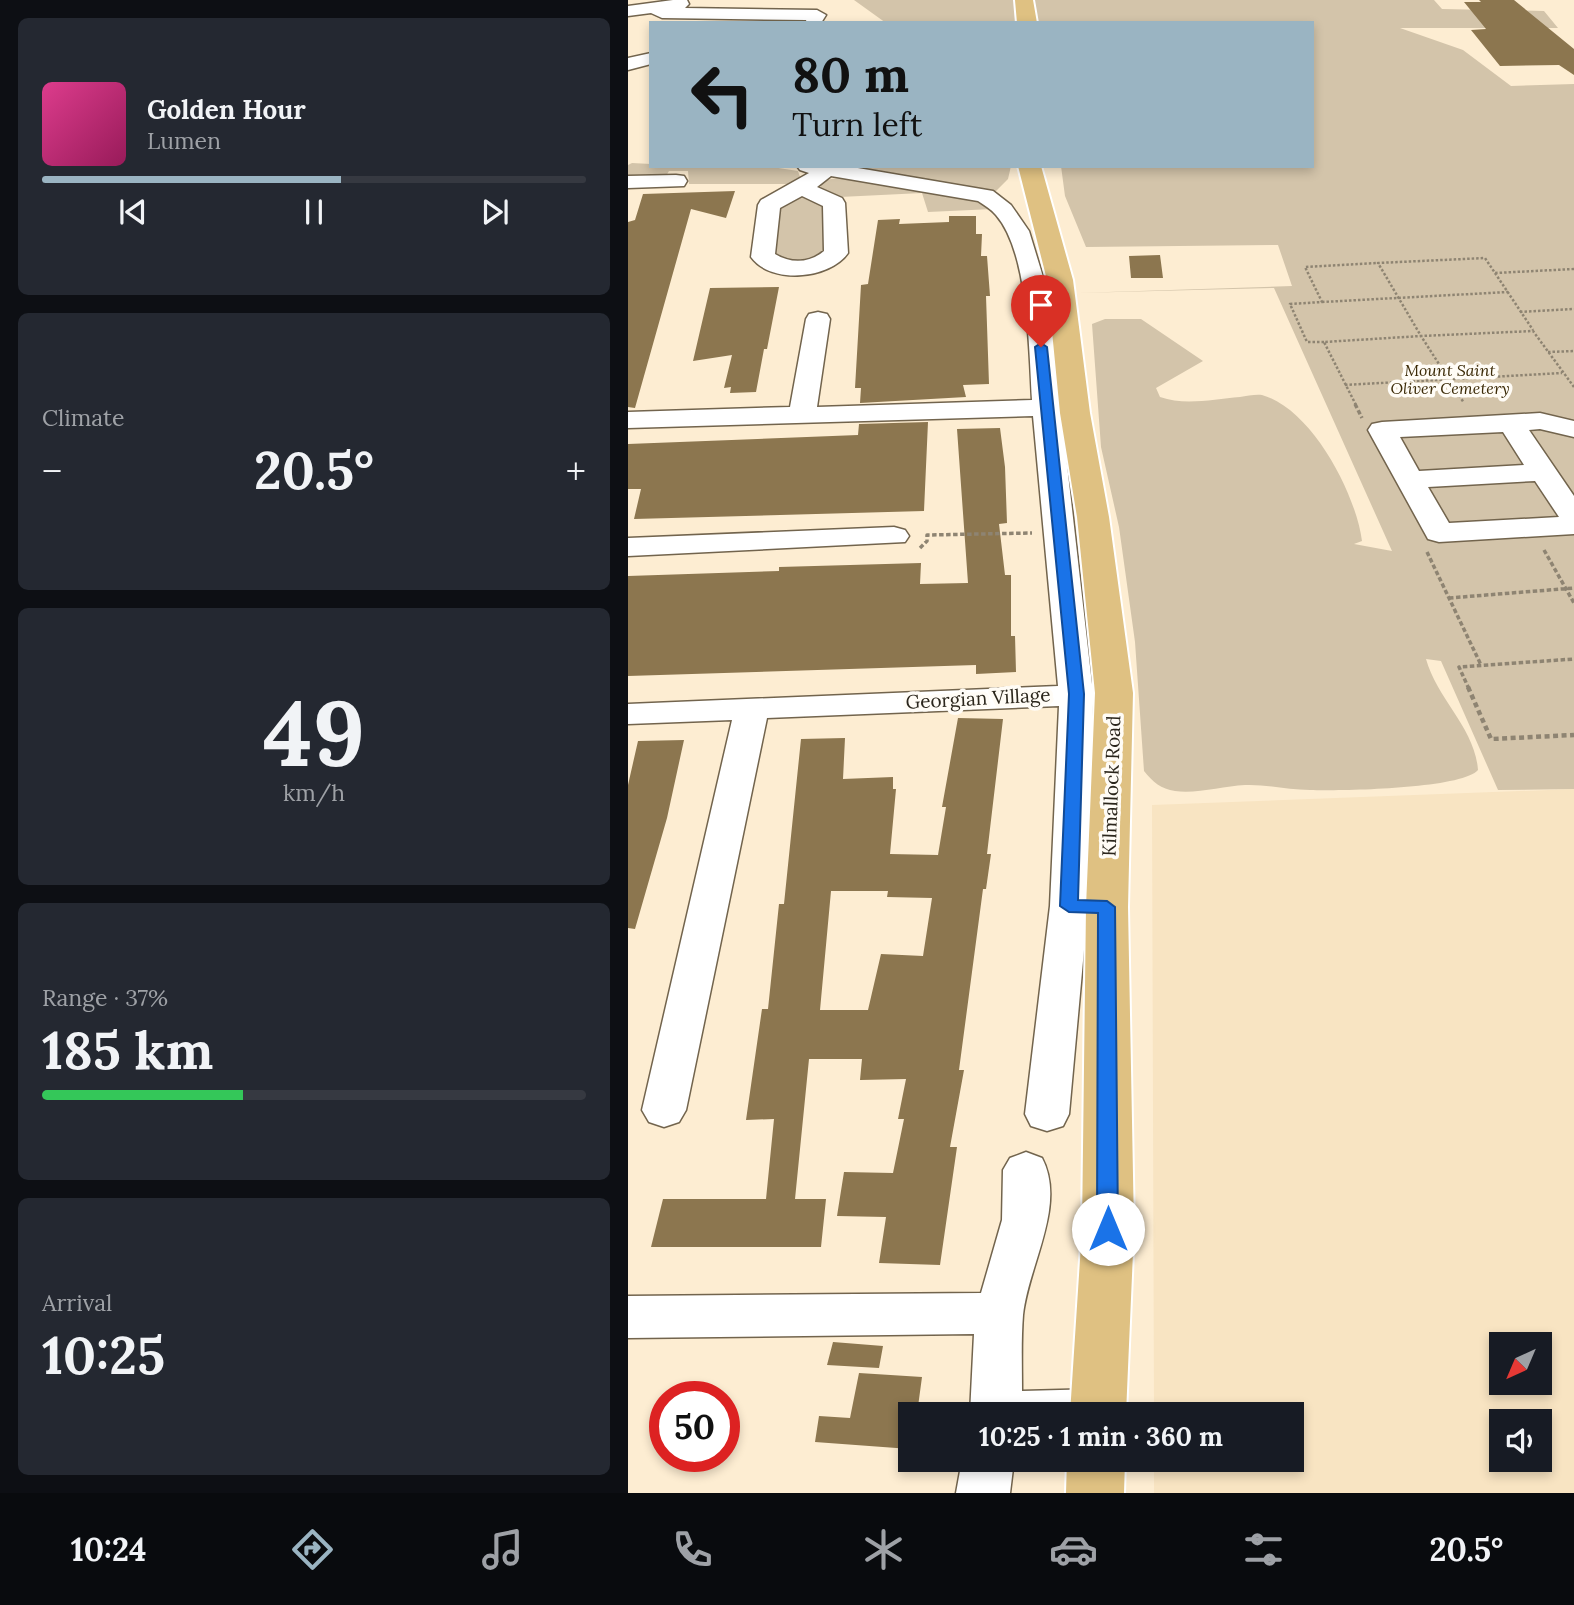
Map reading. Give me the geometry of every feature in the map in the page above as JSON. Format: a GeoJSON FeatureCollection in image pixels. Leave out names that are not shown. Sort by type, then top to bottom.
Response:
{"type":"FeatureCollection","features":[{"type":"Feature","properties":{"kind":"main road"},"geometry":{"type":"LineString","coordinates":[[1024,0],[1027,21]]}},
{"type":"Feature","properties":{"kind":"main road","name":"Kilmallock Road"},"geometry":{"type":"LineString","coordinates":[[1030,168],[1056,260],[1067,337],[1075,413],[1079,546],[1095,694],[1088,906],[1108,1229],[1099,1402]]}},
{"type":"Feature","properties":{"kind":"main road","name":"Kilmallock Road"},"geometry":{"type":"LineString","coordinates":[[1095,1493],[1096,1472]]}},
{"type":"Feature","properties":{"kind":"street"},"geometry":{"type":"LineString","coordinates":[[628,11],[657,9],[702,0]]}},
{"type":"Feature","properties":{"kind":"street"},"geometry":{"type":"LineString","coordinates":[[657,9],[662,13],[817,15],[814,21]]}},
{"type":"Feature","properties":{"kind":"street"},"geometry":{"type":"LineString","coordinates":[[628,64],[649,59]]}},
{"type":"Feature","properties":{"kind":"street"},"geometry":{"type":"LineString","coordinates":[[812,174],[985,196],[1007,209],[1026,250],[1040,338],[1046,408],[1079,546]]}},
{"type":"Feature","properties":{"kind":"street"},"geometry":{"type":"LineString","coordinates":[[628,182],[676,181]]}},
{"type":"Feature","properties":{"kind":"street"},"geometry":{"type":"LineString","coordinates":[[802,414],[818,319]]}},
{"type":"Feature","properties":{"kind":"street"},"geometry":{"type":"LineString","coordinates":[[1040,338],[1067,337]]}},
{"type":"Feature","properties":{"kind":"street"},"geometry":{"type":"LineString","coordinates":[[628,420],[1046,408]]}},
{"type":"Feature","properties":{"kind":"street"},"geometry":{"type":"LineString","coordinates":[[1574,429],[1540,421],[1382,430],[1439,533],[1574,525]]}},
{"type":"Feature","properties":{"kind":"street"},"geometry":{"type":"LineString","coordinates":[[1511,423],[1574,517]]}},
{"type":"Feature","properties":{"kind":"street"},"geometry":{"type":"LineString","coordinates":[[1410,481],[1543,472]]}},
{"type":"Feature","properties":{"kind":"street"},"geometry":{"type":"LineString","coordinates":[[628,547],[895,536]]}},
{"type":"Feature","properties":{"kind":"street","name":"Georgian Village"},"geometry":{"type":"LineString","coordinates":[[628,714],[1095,694]]}},
{"type":"Feature","properties":{"kind":"street"},"geometry":{"type":"LineString","coordinates":[[664,1110],[752,708]]}},
{"type":"Feature","properties":{"kind":"street"},"geometry":{"type":"LineString","coordinates":[[1047,1114],[1088,906]]}},
{"type":"Feature","properties":{"kind":"street"},"geometry":{"type":"LineString","coordinates":[[996,1402],[999,1313],[1025,1220],[1026,1170]]}},
{"type":"Feature","properties":{"kind":"street"},"geometry":{"type":"LineString","coordinates":[[628,1317],[999,1313]]}},
{"type":"Feature","properties":{"kind":"street"},"geometry":{"type":"LineString","coordinates":[[983,1493],[986,1472]]}},
{"type":"Feature","properties":{"kind":"path"},"geometry":{"type":"LineString","coordinates":[[1322,302],[1305,267],[1485,258],[1574,387]]}},
{"type":"Feature","properties":{"kind":"path"},"geometry":{"type":"LineString","coordinates":[[1378,263],[1477,425]]}},
{"type":"Feature","properties":{"kind":"path"},"geometry":{"type":"LineString","coordinates":[[1495,273],[1574,270]]}},
{"type":"Feature","properties":{"kind":"path"},"geometry":{"type":"LineString","coordinates":[[1508,292],[1290,304],[1307,342],[1533,331]]}},
{"type":"Feature","properties":{"kind":"path"},"geometry":{"type":"LineString","coordinates":[[1520,312],[1574,309]]}},
{"type":"Feature","properties":{"kind":"path"},"geometry":{"type":"LineString","coordinates":[[1324,342],[1368,431],[1382,430]]}},
{"type":"Feature","properties":{"kind":"path"},"geometry":{"type":"LineString","coordinates":[[1548,352],[1574,351]]}},
{"type":"Feature","properties":{"kind":"path"},"geometry":{"type":"LineString","coordinates":[[1345,385],[1563,373]]}},
{"type":"Feature","properties":{"kind":"path"},"geometry":{"type":"LineString","coordinates":[[1532,527],[1574,603]]}},
{"type":"Feature","properties":{"kind":"path"},"geometry":{"type":"LineString","coordinates":[[1439,533],[1422,544],[1481,665]]}},
{"type":"Feature","properties":{"kind":"path"},"geometry":{"type":"LineString","coordinates":[[1449,598],[1574,588]]}},
{"type":"Feature","properties":{"kind":"path"},"geometry":{"type":"LineString","coordinates":[[1574,659],[1459,667],[1491,739],[1574,735]]}},
{"type":"Feature","properties":{"kind":"shaded area"},"geometry":{"type":"Polygon","coordinates":[[[1574,789],[1574,1493],[1154,1493],[1154,1472],[1304,1472],[1304,1402],[1154,1402],[1152,805],[1574,789]]]}},
{"type":"Feature","properties":{"kind":"green space","name":"Mount Saint Oliver Cemetery"},"geometry":{"type":"Polygon","coordinates":[[[854,0],[1434,0],[1442,9],[1544,11],[1558,28],[1400,28],[1463,50],[1511,86],[1574,84],[1574,789],[1498,790],[1441,661],[1426,659],[1431,674],[1463,727],[1475,755],[1478,770],[1467,776],[1425,785],[1372,789],[1302,790],[1245,785],[1183,792],[1161,787],[1144,771],[1135,642],[1119,527],[1101,447],[1092,324],[1105,319],[1141,319],[1203,361],[1156,388],[1160,397],[1189,401],[1262,395],[1280,403],[1298,417],[1314,435],[1341,478],[1351,500],[1362,541],[1354,544],[1392,551],[1274,288],[1077,293],[1292,286],[1278,245],[1086,247],[1065,196],[1061,168],[1314,168],[1314,21],[883,21],[854,0]]]}},
{"type":"Feature","properties":{"kind":"green space"},"geometry":{"type":"Polygon","coordinates":[[[649,164],[649,168],[778,168],[798,171],[800,177],[792,184],[689,184],[688,171],[669,171],[666,176],[628,177],[628,165],[649,164]]]}},
{"type":"Feature","properties":{"kind":"green space"},"geometry":{"type":"Polygon","coordinates":[[[850,168],[1011,168],[1008,179],[993,194],[850,168]]]}},
{"type":"Feature","properties":{"kind":"green space"},"geometry":{"type":"Polygon","coordinates":[[[851,177],[983,201],[993,209],[928,212],[922,193],[840,197],[821,189],[820,183],[851,177]]]}},
{"type":"Feature","properties":{"kind":"green space"},"geometry":{"type":"Polygon","coordinates":[[[799,196],[818,199],[827,205],[823,257],[800,263],[772,258],[777,203],[799,196]]]}},
{"type":"Feature","properties":{"kind":"building"},"geometry":{"type":"Polygon","coordinates":[[[1479,0],[1514,0],[1574,49],[1574,75],[1559,65],[1500,66],[1471,30],[1486,29],[1464,2],[1481,2],[1479,0]]]}},
{"type":"Feature","properties":{"kind":"building"},"geometry":{"type":"Polygon","coordinates":[[[735,191],[726,218],[691,209],[635,408],[628,407],[628,222],[635,220],[643,194],[735,191]]]}},
{"type":"Feature","properties":{"kind":"building"},"geometry":{"type":"Polygon","coordinates":[[[949,216],[976,216],[976,234],[982,234],[981,256],[987,256],[990,296],[986,296],[989,384],[963,385],[966,397],[860,403],[861,388],[855,388],[861,285],[868,284],[878,220],[900,219],[899,224],[949,222],[949,216]]]}},
{"type":"Feature","properties":{"kind":"building"},"geometry":{"type":"Polygon","coordinates":[[[1160,255],[1163,278],[1131,278],[1129,256],[1160,255]]]}},
{"type":"Feature","properties":{"kind":"building"},"geometry":{"type":"Polygon","coordinates":[[[779,287],[756,392],[730,393],[731,387],[724,388],[732,355],[693,361],[710,288],[779,287]]]}},
{"type":"Feature","properties":{"kind":"building"},"geometry":{"type":"Polygon","coordinates":[[[928,422],[924,511],[634,519],[641,489],[628,489],[628,444],[858,435],[859,424],[928,422]]]}},
{"type":"Feature","properties":{"kind":"building"},"geometry":{"type":"Polygon","coordinates":[[[1000,428],[1005,467],[1007,523],[999,524],[1005,575],[1011,575],[1011,636],[1015,636],[1016,672],[976,674],[976,665],[628,676],[628,576],[779,571],[779,567],[921,563],[920,584],[968,583],[957,429],[1000,428]]]}},
{"type":"Feature","properties":{"kind":"building"},"geometry":{"type":"Polygon","coordinates":[[[958,718],[1003,719],[987,854],[991,854],[986,889],[983,889],[959,1070],[964,1070],[950,1147],[957,1147],[940,1265],[879,1263],[886,1217],[837,1216],[844,1172],[893,1173],[904,1119],[898,1119],[906,1079],[860,1080],[862,1059],[809,1059],[795,1199],[826,1199],[821,1247],[651,1247],[663,1199],[766,1199],[774,1119],[746,1120],[762,1009],[768,1009],[779,904],[784,904],[801,739],[845,738],[843,779],[893,777],[893,789],[896,789],[890,854],[938,855],[946,807],[942,807],[958,718]],[[831,891],[820,1010],[868,1010],[881,954],[923,956],[932,898],[887,897],[888,891],[831,891]]]}},
{"type":"Feature","properties":{"kind":"building"},"geometry":{"type":"Polygon","coordinates":[[[684,740],[667,818],[635,929],[628,928],[628,785],[638,741],[684,740]]]}},
{"type":"Feature","properties":{"kind":"building"},"geometry":{"type":"Polygon","coordinates":[[[833,1342],[883,1346],[879,1368],[827,1365],[833,1342]]]}},
{"type":"Feature","properties":{"kind":"building"},"geometry":{"type":"Polygon","coordinates":[[[859,1373],[922,1377],[919,1402],[898,1402],[898,1448],[815,1442],[819,1416],[850,1418],[859,1373]]]}},
{"type":"Feature","properties":{"kind":"route"},"geometry":{"type":"LineString","coordinates":[[1041,347],[1076,694],[1069,906],[1107,907],[1108,1229]]}}]}
